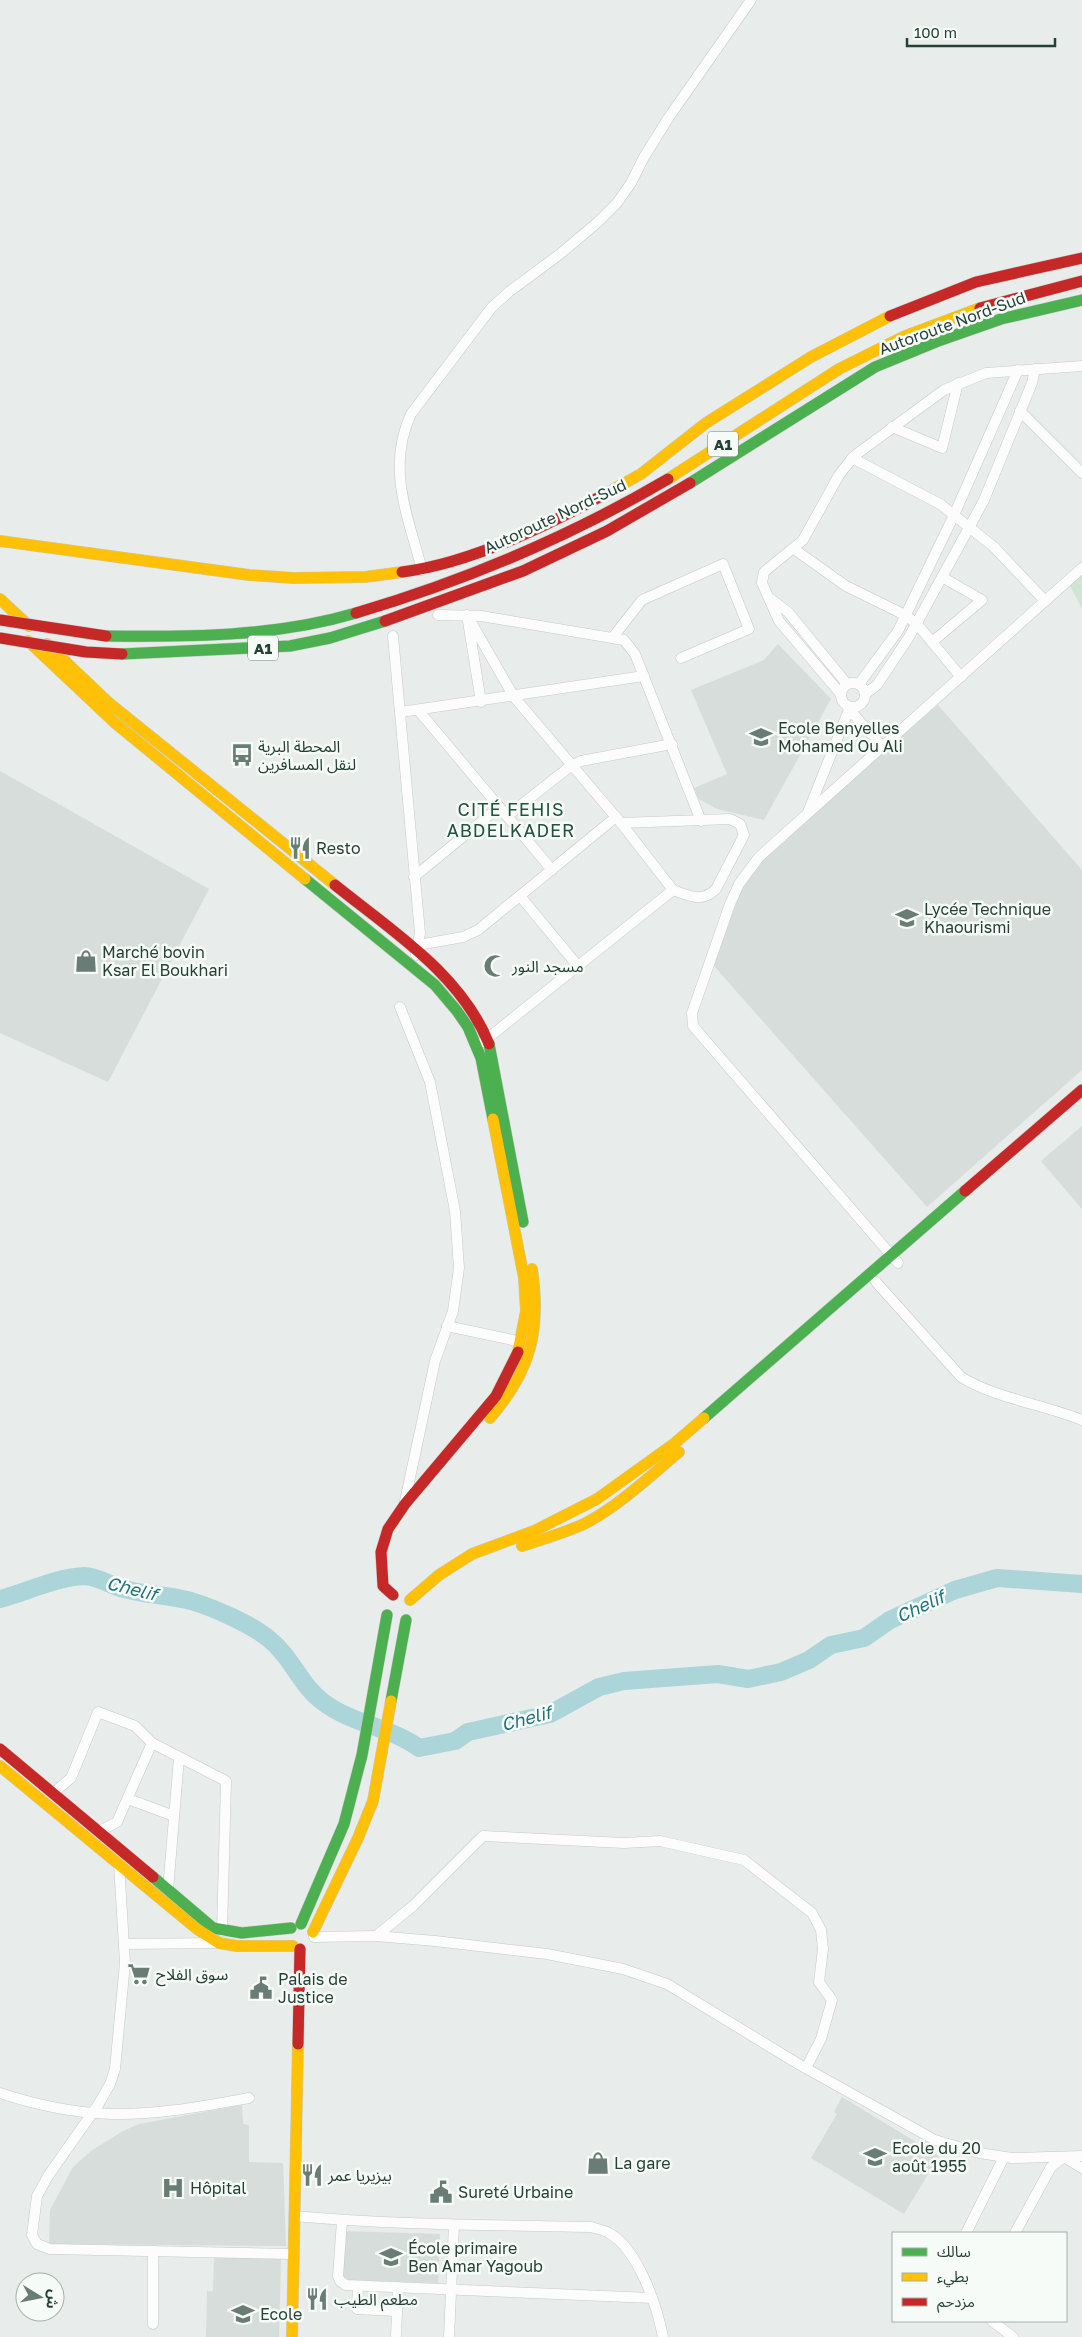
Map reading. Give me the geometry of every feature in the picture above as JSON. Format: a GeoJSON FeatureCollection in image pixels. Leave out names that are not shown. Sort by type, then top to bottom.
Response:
{"type":"FeatureCollection","features":[{"type":"Feature","properties":{"kind":"main road"},"geometry":{"type":"LineString","coordinates":[[0,542],[257,576],[365,577],[422,570],[500,545],[571,513],[641,474],[706,423],[811,357],[891,315],[976,282],[1082,258]]}},
{"type":"Feature","properties":{"kind":"main road","name":"Autoroute Nord-Sud"},"geometry":{"type":"LineString","coordinates":[[0,620],[106,636],[190,638],[301,626],[363,612],[458,578],[570,530],[688,468],[807,387],[897,339],[987,304],[1040,289],[1082,281]]}},
{"type":"Feature","properties":{"kind":"main road","name":"Autoroute Nord-Sud"},"geometry":{"type":"LineString","coordinates":[[0,638],[86,652],[122,654],[290,646],[330,638],[367,627],[523,571],[615,527],[698,478],[875,367],[941,340],[1001,319],[1082,300]]}},
{"type":"Feature","properties":{"kind":"main road"},"geometry":{"type":"LineString","coordinates":[[0,599],[109,703],[418,949],[458,989],[482,1024],[498,1083],[536,1290],[538,1312],[535,1335],[528,1359],[508,1398],[405,1504]]}},
{"type":"Feature","properties":{"kind":"main road"},"geometry":{"type":"LineString","coordinates":[[0,616],[114,722],[435,986],[466,1020],[477,1046],[481,1058],[524,1278],[527,1306],[522,1342],[508,1376],[496,1396],[405,1504],[388,1529],[381,1552],[383,1586],[394,1596]]}},
{"type":"Feature","properties":{"kind":"main road"},"geometry":{"type":"LineString","coordinates":[[463,1561],[476,1561],[570,1530],[615,1504],[699,1436],[876,1282],[894,1260],[1082,1090]]}},
{"type":"Feature","properties":{"kind":"main road"},"geometry":{"type":"LineString","coordinates":[[410,1600],[438,1575],[472,1554],[564,1518],[597,1500],[632,1476],[675,1443],[1082,1103]]}},
{"type":"Feature","properties":{"kind":"main road"},"geometry":{"type":"LineString","coordinates":[[0,1766],[196,1929],[219,1943],[237,1946],[297,1948],[309,1946],[373,1801],[406,1620],[412,1613],[410,1600],[402,1595],[394,1596],[387,1602],[387,1615],[362,1755],[344,1824],[296,1926],[288,1939],[297,1948],[292,2337]]}},
{"type":"Feature","properties":{"kind":"main road"},"geometry":{"type":"LineString","coordinates":[[387,1615],[397,1622],[406,1620]]}},
{"type":"Feature","properties":{"kind":"main road"},"geometry":{"type":"LineString","coordinates":[[0,1749],[100,1831],[213,1928],[222,1931],[245,1932],[308,1925],[314,1934]]}},
{"type":"Feature","properties":{"kind":"street"},"geometry":{"type":"LineString","coordinates":[[422,570],[399,476],[398,454],[402,433],[411,414],[492,308],[510,291],[560,254],[617,203],[631,183],[644,157],[669,117],[752,0]]}},
{"type":"Feature","properties":{"kind":"street"},"geometry":{"type":"LineString","coordinates":[[883,747],[855,716],[850,707],[842,701],[840,693],[779,621],[762,583],[764,572],[803,540],[839,475],[852,458],[944,390],[986,373],[1082,366]]}},
{"type":"Feature","properties":{"kind":"street"},"geometry":{"type":"LineString","coordinates":[[850,707],[861,704],[865,694],[877,685],[916,624],[970,526],[984,500],[1032,383],[1035,369]]}},
{"type":"Feature","properties":{"kind":"street"},"geometry":{"type":"LineString","coordinates":[[859,684],[898,631],[954,515],[1018,370]]}},
{"type":"Feature","properties":{"kind":"street"},"geometry":{"type":"LineString","coordinates":[[892,427],[942,448],[958,383]]}},
{"type":"Feature","properties":{"kind":"street"},"geometry":{"type":"LineString","coordinates":[[1020,411],[1082,474]]}},
{"type":"Feature","properties":{"kind":"street"},"geometry":{"type":"LineString","coordinates":[[852,458],[940,504],[970,526],[994,546],[1045,601]]}},
{"type":"Feature","properties":{"kind":"street"},"geometry":{"type":"LineString","coordinates":[[794,549],[846,586],[905,615],[916,624],[961,677]]}},
{"type":"Feature","properties":{"kind":"street"},"geometry":{"type":"LineString","coordinates":[[613,637],[642,600],[723,564],[749,629],[681,658]]}},
{"type":"Feature","properties":{"kind":"street"},"geometry":{"type":"LineString","coordinates":[[894,1260],[693,1026],[691,1021],[692,1013],[730,904],[739,884],[759,857],[1082,568]]}},
{"type":"Feature","properties":{"kind":"street"},"geometry":{"type":"LineString","coordinates":[[932,642],[982,600],[942,577]]}},
{"type":"Feature","properties":{"kind":"street"},"geometry":{"type":"LineString","coordinates":[[770,598],[788,612],[847,684]]}},
{"type":"Feature","properties":{"kind":"street"},"geometry":{"type":"LineString","coordinates":[[418,949],[471,934],[618,820],[730,819],[740,824],[744,835],[716,889],[709,896],[700,899],[673,890],[618,820],[514,697],[467,615]]}},
{"type":"Feature","properties":{"kind":"street"},"geometry":{"type":"LineString","coordinates":[[438,616],[467,615],[509,620],[624,640],[635,654],[701,820]]}},
{"type":"Feature","properties":{"kind":"street"},"geometry":{"type":"LineString","coordinates":[[467,615],[480,702]]}},
{"type":"Feature","properties":{"kind":"street"},"geometry":{"type":"LineString","coordinates":[[393,636],[420,933],[418,949],[411,965]]}},
{"type":"Feature","properties":{"kind":"street"},"geometry":{"type":"LineString","coordinates":[[401,712],[514,697],[644,676]]}},
{"type":"Feature","properties":{"kind":"street"},"geometry":{"type":"LineString","coordinates":[[847,684],[859,684]]}},
{"type":"Feature","properties":{"kind":"street"},"geometry":{"type":"LineString","coordinates":[[840,693],[847,684]]}},
{"type":"Feature","properties":{"kind":"street"},"geometry":{"type":"LineString","coordinates":[[859,684],[865,694]]}},
{"type":"Feature","properties":{"kind":"street"},"geometry":{"type":"LineString","coordinates":[[806,816],[850,707]]}},
{"type":"Feature","properties":{"kind":"street"},"geometry":{"type":"LineString","coordinates":[[418,711],[552,870]]}},
{"type":"Feature","properties":{"kind":"street"},"geometry":{"type":"LineString","coordinates":[[506,816],[572,765],[581,761],[672,744]]}},
{"type":"Feature","properties":{"kind":"street"},"geometry":{"type":"LineString","coordinates":[[414,877],[499,807]]}},
{"type":"Feature","properties":{"kind":"street"},"geometry":{"type":"LineString","coordinates":[[477,1046],[673,890]]}},
{"type":"Feature","properties":{"kind":"street"},"geometry":{"type":"LineString","coordinates":[[520,896],[578,966]]}},
{"type":"Feature","properties":{"kind":"street"},"geometry":{"type":"LineString","coordinates":[[400,1007],[430,1082],[455,1211],[459,1268],[453,1311],[435,1361],[405,1504]]}},
{"type":"Feature","properties":{"kind":"street"},"geometry":{"type":"LineString","coordinates":[[876,1282],[961,1377],[975,1385],[1061,1411],[1082,1420]]}},
{"type":"Feature","properties":{"kind":"street"},"geometry":{"type":"LineString","coordinates":[[447,1326],[522,1342]]}},
{"type":"Feature","properties":{"kind":"street"},"geometry":{"type":"LineString","coordinates":[[53,1793],[71,1778],[98,1712],[135,1726],[152,1742],[179,1758],[226,1781],[222,1931]]}},
{"type":"Feature","properties":{"kind":"street"},"geometry":{"type":"LineString","coordinates":[[100,1831],[117,1822],[152,1742]]}},
{"type":"Feature","properties":{"kind":"street"},"geometry":{"type":"LineString","coordinates":[[168,1890],[179,1758]]}},
{"type":"Feature","properties":{"kind":"street"},"geometry":{"type":"LineString","coordinates":[[128,1799],[174,1816]]}},
{"type":"Feature","properties":{"kind":"street"},"geometry":{"type":"LineString","coordinates":[[376,1936],[413,1906],[483,1836],[624,1844],[660,1841],[744,1860],[812,1913],[821,1930],[823,1949],[819,1982],[832,2000],[821,2038],[806,2068]]}},
{"type":"Feature","properties":{"kind":"street"},"geometry":{"type":"LineString","coordinates":[[119,1864],[125,1971],[115,2069],[110,2084],[93,2112],[48,2176],[37,2196],[32,2235],[37,2244],[50,2249],[292,2254]]}},
{"type":"Feature","properties":{"kind":"street"},"geometry":{"type":"LineString","coordinates":[[314,1934],[376,1936],[435,1941],[547,1954],[623,1969],[667,1984],[806,2068],[935,2140],[979,2153],[1004,2157],[1082,2156]]}},
{"type":"Feature","properties":{"kind":"street"},"geometry":{"type":"LineString","coordinates":[[124,1944],[219,1943]]}},
{"type":"Feature","properties":{"kind":"street"},"geometry":{"type":"LineString","coordinates":[[0,2094],[61,2109],[112,2114],[173,2110],[249,2098]]}},
{"type":"Feature","properties":{"kind":"street"},"geometry":{"type":"LineString","coordinates":[[966,2232],[1004,2157]]}},
{"type":"Feature","properties":{"kind":"street"},"geometry":{"type":"LineString","coordinates":[[1064,2157],[1082,2168]]}},
{"type":"Feature","properties":{"kind":"street"},"geometry":{"type":"LineString","coordinates":[[1016,2232],[1051,2167],[1064,2157]]}},
{"type":"Feature","properties":{"kind":"street"},"geometry":{"type":"LineString","coordinates":[[294,2216],[454,2225],[591,2227],[609,2233],[626,2247],[639,2268],[652,2298],[663,2337]]}},
{"type":"Feature","properties":{"kind":"street"},"geometry":{"type":"LineString","coordinates":[[342,2220],[339,2278],[344,2284],[652,2298]]}},
{"type":"Feature","properties":{"kind":"street"},"geometry":{"type":"LineString","coordinates":[[449,2337],[454,2225]]}},
{"type":"Feature","properties":{"kind":"street"},"geometry":{"type":"LineString","coordinates":[[153,2251],[153,2324]]}},
{"type":"Feature","properties":{"kind":"street"},"geometry":{"type":"LineString","coordinates":[[358,2286],[357,2309],[396,2312]]}},
{"type":"Feature","properties":{"kind":"street"},"geometry":{"type":"LineString","coordinates":[[396,2337],[398,2287]]}},
{"type":"Feature","properties":{"kind":"street"},"geometry":{"type":"LineString","coordinates":[[993,2322],[1013,2337]]}},
{"type":"Feature","properties":{"kind":"shaded area","name":"Ecole Benyelles Mohamed Ou Ali"},"geometry":{"type":"Polygon","coordinates":[[[778,644],[831,699],[764,820],[717,809],[699,799],[694,788],[727,774],[691,690],[764,660],[778,644]]]}},
{"type":"Feature","properties":{"kind":"shaded area","name":"Lycée Technique Khaourismi"},"geometry":{"type":"Polygon","coordinates":[[[938,705],[1082,870],[1082,1070],[927,1207],[714,966],[748,870],[938,705]]]}},
{"type":"Feature","properties":{"kind":"shaded area","name":"Marché bovin Ksar El Boukhari"},"geometry":{"type":"Polygon","coordinates":[[[0,771],[209,889],[108,1082],[0,1033],[0,771]]]}},
{"type":"Feature","properties":{"kind":"shaded area"},"geometry":{"type":"Polygon","coordinates":[[[1082,1126],[1082,1209],[1041,1161],[1082,1126]]]}},
{"type":"Feature","properties":{"kind":"shaded area","name":"Ecole du 20 août 1955"},"geometry":{"type":"Polygon","coordinates":[[[842,2097],[939,2156],[904,2214],[811,2158],[837,2114],[834,2112],[842,2097]]]}},
{"type":"Feature","properties":{"kind":"shaded area","name":"Hôpital"},"geometry":{"type":"Polygon","coordinates":[[[242,2105],[243,2124],[249,2125],[249,2162],[283,2163],[286,2246],[49,2244],[50,2210],[73,2167],[91,2151],[123,2131],[139,2124],[242,2105]]]}},
{"type":"Feature","properties":{"kind":"shaded area","name":"École primaire Ben Amar Yagoub"},"geometry":{"type":"Polygon","coordinates":[[[344,2231],[440,2234],[438,2283],[343,2280],[344,2231]]]}},
{"type":"Feature","properties":{"kind":"shaded area","name":"Ecole"},"geometry":{"type":"Polygon","coordinates":[[[214,2257],[281,2259],[279,2337],[206,2337],[207,2291],[213,2291],[214,2257]]]}},
{"type":"Feature","properties":{"kind":"green space"},"geometry":{"type":"Polygon","coordinates":[[[1082,575],[1082,609],[1069,584],[1082,575]]]}},
{"type":"Feature","properties":{"kind":"waterway","name":"Chelif"},"geometry":{"type":"LineString","coordinates":[[0,1599],[52,1582],[84,1576],[124,1589],[183,1599],[200,1604],[242,1622],[269,1639],[284,1654],[308,1688],[323,1702],[346,1716],[396,1735],[419,1748],[455,1741],[468,1732],[550,1714],[599,1687],[624,1681],[718,1674],[748,1679],[781,1672],[809,1660],[831,1645],[864,1638],[890,1620],[955,1590],[997,1578],[1082,1584]]}},
{"type":"Feature","properties":{"kind":"traffic: fast"},"geometry":{"type":"LineString","coordinates":[[690,483],[875,367],[941,340],[1001,319],[1082,300]]}},
{"type":"Feature","properties":{"kind":"traffic: fast"},"geometry":{"type":"LineString","coordinates":[[106,636],[232,634],[295,627],[356,613]]}},
{"type":"Feature","properties":{"kind":"traffic: fast"},"geometry":{"type":"LineString","coordinates":[[122,654],[290,646],[330,638],[385,621]]}},
{"type":"Feature","properties":{"kind":"traffic: fast"},"geometry":{"type":"LineString","coordinates":[[305,879],[435,985],[457,1011],[468,1027],[481,1058],[493,1119]]}},
{"type":"Feature","properties":{"kind":"traffic: fast"},"geometry":{"type":"LineString","coordinates":[[489,1044],[523,1222]]}},
{"type":"Feature","properties":{"kind":"traffic: fast"},"geometry":{"type":"LineString","coordinates":[[704,1418],[965,1191]]}},
{"type":"Feature","properties":{"kind":"traffic: fast"},"geometry":{"type":"LineString","coordinates":[[301,1924],[344,1824],[362,1755],[387,1615]]}},
{"type":"Feature","properties":{"kind":"traffic: fast"},"geometry":{"type":"LineString","coordinates":[[391,1701],[406,1620]]}},
{"type":"Feature","properties":{"kind":"traffic: fast"},"geometry":{"type":"LineString","coordinates":[[153,1877],[213,1928],[242,1933],[291,1928]]}},
{"type":"Feature","properties":{"kind":"traffic: slow"},"geometry":{"type":"LineString","coordinates":[[668,479],[839,369],[905,336],[980,308]]}},
{"type":"Feature","properties":{"kind":"traffic: slow"},"geometry":{"type":"LineString","coordinates":[[605,494],[641,474],[706,423],[811,357],[890,316]]}},
{"type":"Feature","properties":{"kind":"traffic: slow"},"geometry":{"type":"LineString","coordinates":[[0,541],[249,575],[293,578],[365,577],[402,572]]}},
{"type":"Feature","properties":{"kind":"traffic: slow"},"geometry":{"type":"LineString","coordinates":[[0,599],[29,626]]}},
{"type":"Feature","properties":{"kind":"traffic: slow"},"geometry":{"type":"LineString","coordinates":[[28,641],[114,722],[305,879]]}},
{"type":"Feature","properties":{"kind":"traffic: slow"},"geometry":{"type":"LineString","coordinates":[[47,644],[109,703],[335,885]]}},
{"type":"Feature","properties":{"kind":"traffic: slow"},"geometry":{"type":"LineString","coordinates":[[493,1119],[524,1278],[526,1311],[518,1352]]}},
{"type":"Feature","properties":{"kind":"traffic: slow"},"geometry":{"type":"LineString","coordinates":[[490,1418],[504,1401],[515,1383],[530,1349],[535,1311],[532,1269]]}},
{"type":"Feature","properties":{"kind":"traffic: slow"},"geometry":{"type":"LineString","coordinates":[[410,1600],[439,1575],[472,1554],[534,1531],[597,1499],[675,1443],[704,1418]]}},
{"type":"Feature","properties":{"kind":"traffic: slow"},"geometry":{"type":"LineString","coordinates":[[522,1546],[569,1530],[597,1517],[633,1491],[679,1452]]}},
{"type":"Feature","properties":{"kind":"traffic: slow"},"geometry":{"type":"LineString","coordinates":[[313,1932],[358,1838],[373,1801],[391,1701]]}},
{"type":"Feature","properties":{"kind":"traffic: slow"},"geometry":{"type":"LineString","coordinates":[[0,1766],[197,1929],[219,1943],[237,1946],[293,1946]]}},
{"type":"Feature","properties":{"kind":"traffic: slow"},"geometry":{"type":"LineString","coordinates":[[292,2337],[298,2044]]}},
{"type":"Feature","properties":{"kind":"traffic: jam"},"geometry":{"type":"LineString","coordinates":[[890,316],[976,282],[1082,258]]}},
{"type":"Feature","properties":{"kind":"traffic: jam"},"geometry":{"type":"LineString","coordinates":[[980,308],[1082,281]]}},
{"type":"Feature","properties":{"kind":"traffic: jam"},"geometry":{"type":"LineString","coordinates":[[356,613],[477,572],[555,538],[668,479]]}},
{"type":"Feature","properties":{"kind":"traffic: jam"},"geometry":{"type":"LineString","coordinates":[[385,621],[523,571],[607,531],[690,483]]}},
{"type":"Feature","properties":{"kind":"traffic: jam"},"geometry":{"type":"LineString","coordinates":[[402,572],[427,568],[480,552],[533,531],[605,494]]}},
{"type":"Feature","properties":{"kind":"traffic: jam"},"geometry":{"type":"LineString","coordinates":[[0,620],[106,636]]}},
{"type":"Feature","properties":{"kind":"traffic: jam"},"geometry":{"type":"LineString","coordinates":[[0,638],[86,652],[122,654]]}},
{"type":"Feature","properties":{"kind":"traffic: jam"},"geometry":{"type":"LineString","coordinates":[[335,885],[401,937],[443,975],[477,1019],[489,1044]]}},
{"type":"Feature","properties":{"kind":"traffic: jam"},"geometry":{"type":"LineString","coordinates":[[965,1191],[1082,1090]]}},
{"type":"Feature","properties":{"kind":"traffic: jam"},"geometry":{"type":"LineString","coordinates":[[393,1595],[383,1586],[381,1552],[388,1529],[405,1504],[496,1396],[518,1352]]}},
{"type":"Feature","properties":{"kind":"traffic: jam"},"geometry":{"type":"LineString","coordinates":[[0,1749],[153,1877]]}},
{"type":"Feature","properties":{"kind":"traffic: jam"},"geometry":{"type":"LineString","coordinates":[[298,2044],[300,1949]]}},
{"type":"Feature","properties":{"kind":"place","name":"Ecole Benyelles Mohamed Ou Ali"},"geometry":{"type":"Point","coordinates":[761,737]}},
{"type":"Feature","properties":{"kind":"place","name":"المحطة البرية لنقل المسافرين"},"geometry":{"type":"Point","coordinates":[242,755]}},
{"type":"Feature","properties":{"kind":"place","name":"Resto"},"geometry":{"type":"Point","coordinates":[300,848]}},
{"type":"Feature","properties":{"kind":"place","name":"Lycée Technique Khaourismi"},"geometry":{"type":"Point","coordinates":[907,918]}},
{"type":"Feature","properties":{"kind":"place","name":"Marché bovin Ksar El Boukhari"},"geometry":{"type":"Point","coordinates":[86,961]}},
{"type":"Feature","properties":{"kind":"place","name":"مسجد النور"},"geometry":{"type":"Point","coordinates":[495,966]}},
{"type":"Feature","properties":{"kind":"place","name":"سوق الفلاح"},"geometry":{"type":"Point","coordinates":[139,1974]}},
{"type":"Feature","properties":{"kind":"place","name":"Palais de Justice"},"geometry":{"type":"Point","coordinates":[261,1988]}},
{"type":"Feature","properties":{"kind":"place","name":"Ecole du 20 août 1955"},"geometry":{"type":"Point","coordinates":[875,2157]}},
{"type":"Feature","properties":{"kind":"place","name":"La gare"},"geometry":{"type":"Point","coordinates":[598,2163]}},
{"type":"Feature","properties":{"kind":"place","name":"بيزيريا عمر"},"geometry":{"type":"Point","coordinates":[312,2175]}},
{"type":"Feature","properties":{"kind":"place","name":"Hôpital"},"geometry":{"type":"Point","coordinates":[173,2188]}},
{"type":"Feature","properties":{"kind":"place","name":"Sureté Urbaine"},"geometry":{"type":"Point","coordinates":[441,2192]}},
{"type":"Feature","properties":{"kind":"place","name":"École primaire Ben Amar Yagoub"},"geometry":{"type":"Point","coordinates":[391,2257]}},
{"type":"Feature","properties":{"kind":"place","name":"مطعم الطيب"},"geometry":{"type":"Point","coordinates":[317,2299]}},
{"type":"Feature","properties":{"kind":"place","name":"Ecole"},"geometry":{"type":"Point","coordinates":[243,2314]}},
{"type":"Feature","properties":{"kind":"district","name":"CITÉ FEHIS ABDELKADER"},"geometry":{"type":"Point","coordinates":[511,820]}}]}
